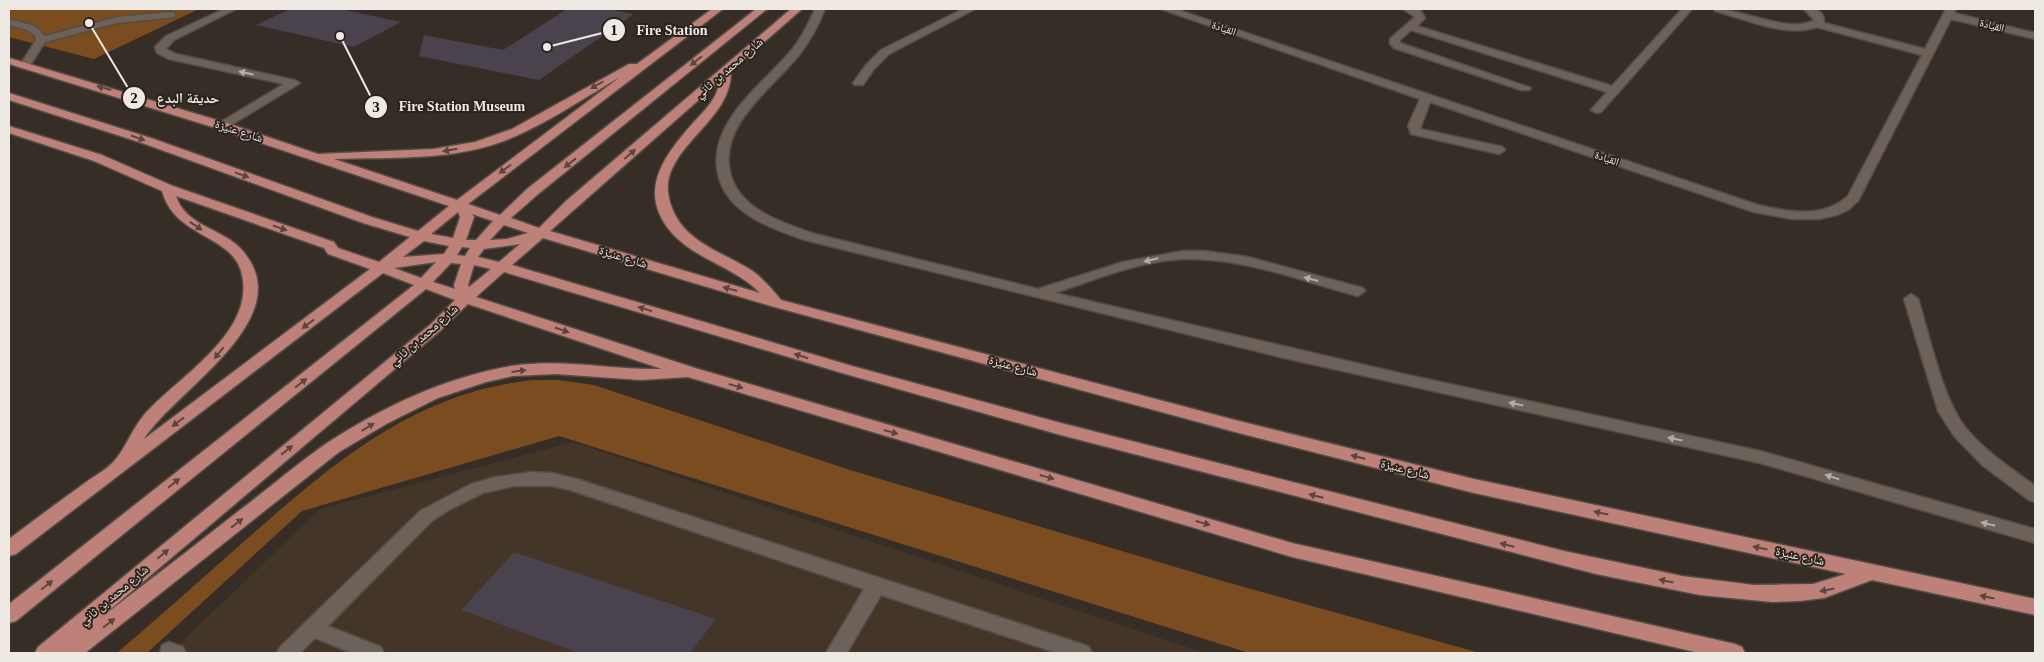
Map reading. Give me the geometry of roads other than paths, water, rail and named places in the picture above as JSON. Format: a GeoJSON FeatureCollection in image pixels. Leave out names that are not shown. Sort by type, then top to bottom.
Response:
{"type":"FeatureCollection","features":[{"type":"Feature","properties":{"kind":"main road"},"geometry":{"type":"LineString","coordinates":[[9,549],[347,295],[461,206],[490,180],[657,57],[718,9]]}},
{"type":"Feature","properties":{"kind":"main road"},"geometry":{"type":"LineString","coordinates":[[465,298],[461,285],[470,260],[480,244],[502,219],[532,192],[762,9]]}},
{"type":"Feature","properties":{"kind":"main road","name":"شارع محمد بن ثاني"},"geometry":{"type":"LineString","coordinates":[[45,653],[436,327],[465,298],[541,233],[571,204],[797,9]]}},
{"type":"Feature","properties":{"kind":"main road"},"geometry":{"type":"LineString","coordinates":[[317,156],[431,153],[488,142],[548,116],[612,76],[657,57]]}},
{"type":"Feature","properties":{"kind":"main road","name":"شارع عنيزة"},"geometry":{"type":"LineString","coordinates":[[9,61],[317,156],[541,233],[776,303],[1236,426],[1474,486],[2035,607]]}},
{"type":"Feature","properties":{"kind":"main road"},"geometry":{"type":"LineString","coordinates":[[726,72],[726,87],[717,101],[683,140],[666,168],[662,182],[662,200],[670,222],[680,233],[694,244],[750,276],[776,303]]}},
{"type":"Feature","properties":{"kind":"main road"},"geometry":{"type":"LineString","coordinates":[[9,96],[196,158],[374,222],[422,236],[480,244],[512,242],[541,233]]}},
{"type":"Feature","properties":{"kind":"main road"},"geometry":{"type":"LineString","coordinates":[[9,129],[98,158],[168,189],[329,245],[333,251],[465,298],[689,372],[1292,550],[1735,653]]}},
{"type":"Feature","properties":{"kind":"main road"},"geometry":{"type":"LineString","coordinates":[[122,463],[144,426],[161,407],[218,355],[248,307],[251,288],[250,273],[244,261],[232,248],[188,221],[174,209],[169,199],[168,189]]}},
{"type":"Feature","properties":{"kind":"main road"},"geometry":{"type":"LineString","coordinates":[[9,615],[392,311],[424,283],[448,258],[464,232],[467,217],[461,206]]}},
{"type":"Feature","properties":{"kind":"main road"},"geometry":{"type":"LineString","coordinates":[[381,267],[415,258],[448,258],[470,260],[536,275],[847,370],[1142,452],[1574,561],[1690,586],[1767,594],[1802,594],[1834,588],[1872,571]]}},
{"type":"Feature","properties":{"kind":"main road"},"geometry":{"type":"LineString","coordinates":[[70,653],[333,448],[380,420],[433,393],[484,377],[539,369],[564,368],[629,374],[689,372]]}},
{"type":"Feature","properties":{"kind":"street"},"geometry":{"type":"LineString","coordinates":[[223,126],[294,83],[173,57],[160,52],[160,48],[170,38],[231,9]]}},
{"type":"Feature","properties":{"kind":"street"},"geometry":{"type":"LineString","coordinates":[[820,9],[812,30],[802,45],[726,132],[720,154],[720,164],[728,186],[736,197],[759,216],[798,233],[1038,294],[1446,389],[1806,468],[1955,516],[2035,536]]}},
{"type":"Feature","properties":{"kind":"street"},"geometry":{"type":"LineString","coordinates":[[859,83],[885,52],[970,9]]}},
{"type":"Feature","properties":{"kind":"street","name":"القيادة"},"geometry":{"type":"LineString","coordinates":[[1166,9],[1754,208],[1810,216],[1838,210],[1847,205],[1853,198],[1950,12],[2035,36]]}},
{"type":"Feature","properties":{"kind":"street"},"geometry":{"type":"LineString","coordinates":[[1408,9],[1419,15],[1420,18],[1395,39],[1395,44],[1465,56],[1614,90]]}},
{"type":"Feature","properties":{"kind":"street"},"geometry":{"type":"LineString","coordinates":[[1597,110],[1687,9]]}},
{"type":"Feature","properties":{"kind":"street"},"geometry":{"type":"LineString","coordinates":[[1719,9],[1782,25],[1803,27],[1817,24],[1928,53]]}},
{"type":"Feature","properties":{"kind":"street"},"geometry":{"type":"LineString","coordinates":[[1809,9],[1820,17],[1817,24]]}},
{"type":"Feature","properties":{"kind":"street"},"geometry":{"type":"LineString","coordinates":[[40,40],[117,20],[171,15]]}},
{"type":"Feature","properties":{"kind":"street"},"geometry":{"type":"LineString","coordinates":[[9,22],[37,31],[40,40],[26,66]]}},
{"type":"Feature","properties":{"kind":"street"},"geometry":{"type":"LineString","coordinates":[[1410,26],[1525,88]]}},
{"type":"Feature","properties":{"kind":"street"},"geometry":{"type":"LineString","coordinates":[[1427,97],[1414,126],[1415,131],[1499,150]]}},
{"type":"Feature","properties":{"kind":"street"},"geometry":{"type":"LineString","coordinates":[[1038,294],[1140,263],[1165,257],[1194,255],[1244,261],[1358,291]]}},
{"type":"Feature","properties":{"kind":"street"},"geometry":{"type":"LineString","coordinates":[[1910,298],[1944,407],[1960,432],[1988,461],[2035,495]]}},
{"type":"Feature","properties":{"kind":"street"},"geometry":{"type":"LineString","coordinates":[[287,653],[426,516],[449,501],[481,487],[520,478],[538,478],[572,484],[1082,653]]}},
{"type":"Feature","properties":{"kind":"street"},"geometry":{"type":"LineString","coordinates":[[836,653],[878,585]]}},
{"type":"Feature","properties":{"kind":"street"},"geometry":{"type":"LineString","coordinates":[[312,628],[374,653]]}},
{"type":"Feature","properties":{"kind":"place","name":"حديقة البدع"},"geometry":{"type":"Point","coordinates":[89,23]}},
{"type":"Feature","properties":{"kind":"place","name":"Fire Station Museum"},"geometry":{"type":"Point","coordinates":[340,36]}},
{"type":"Feature","properties":{"kind":"place","name":"Fire Station"},"geometry":{"type":"Point","coordinates":[547,47]}}]}
